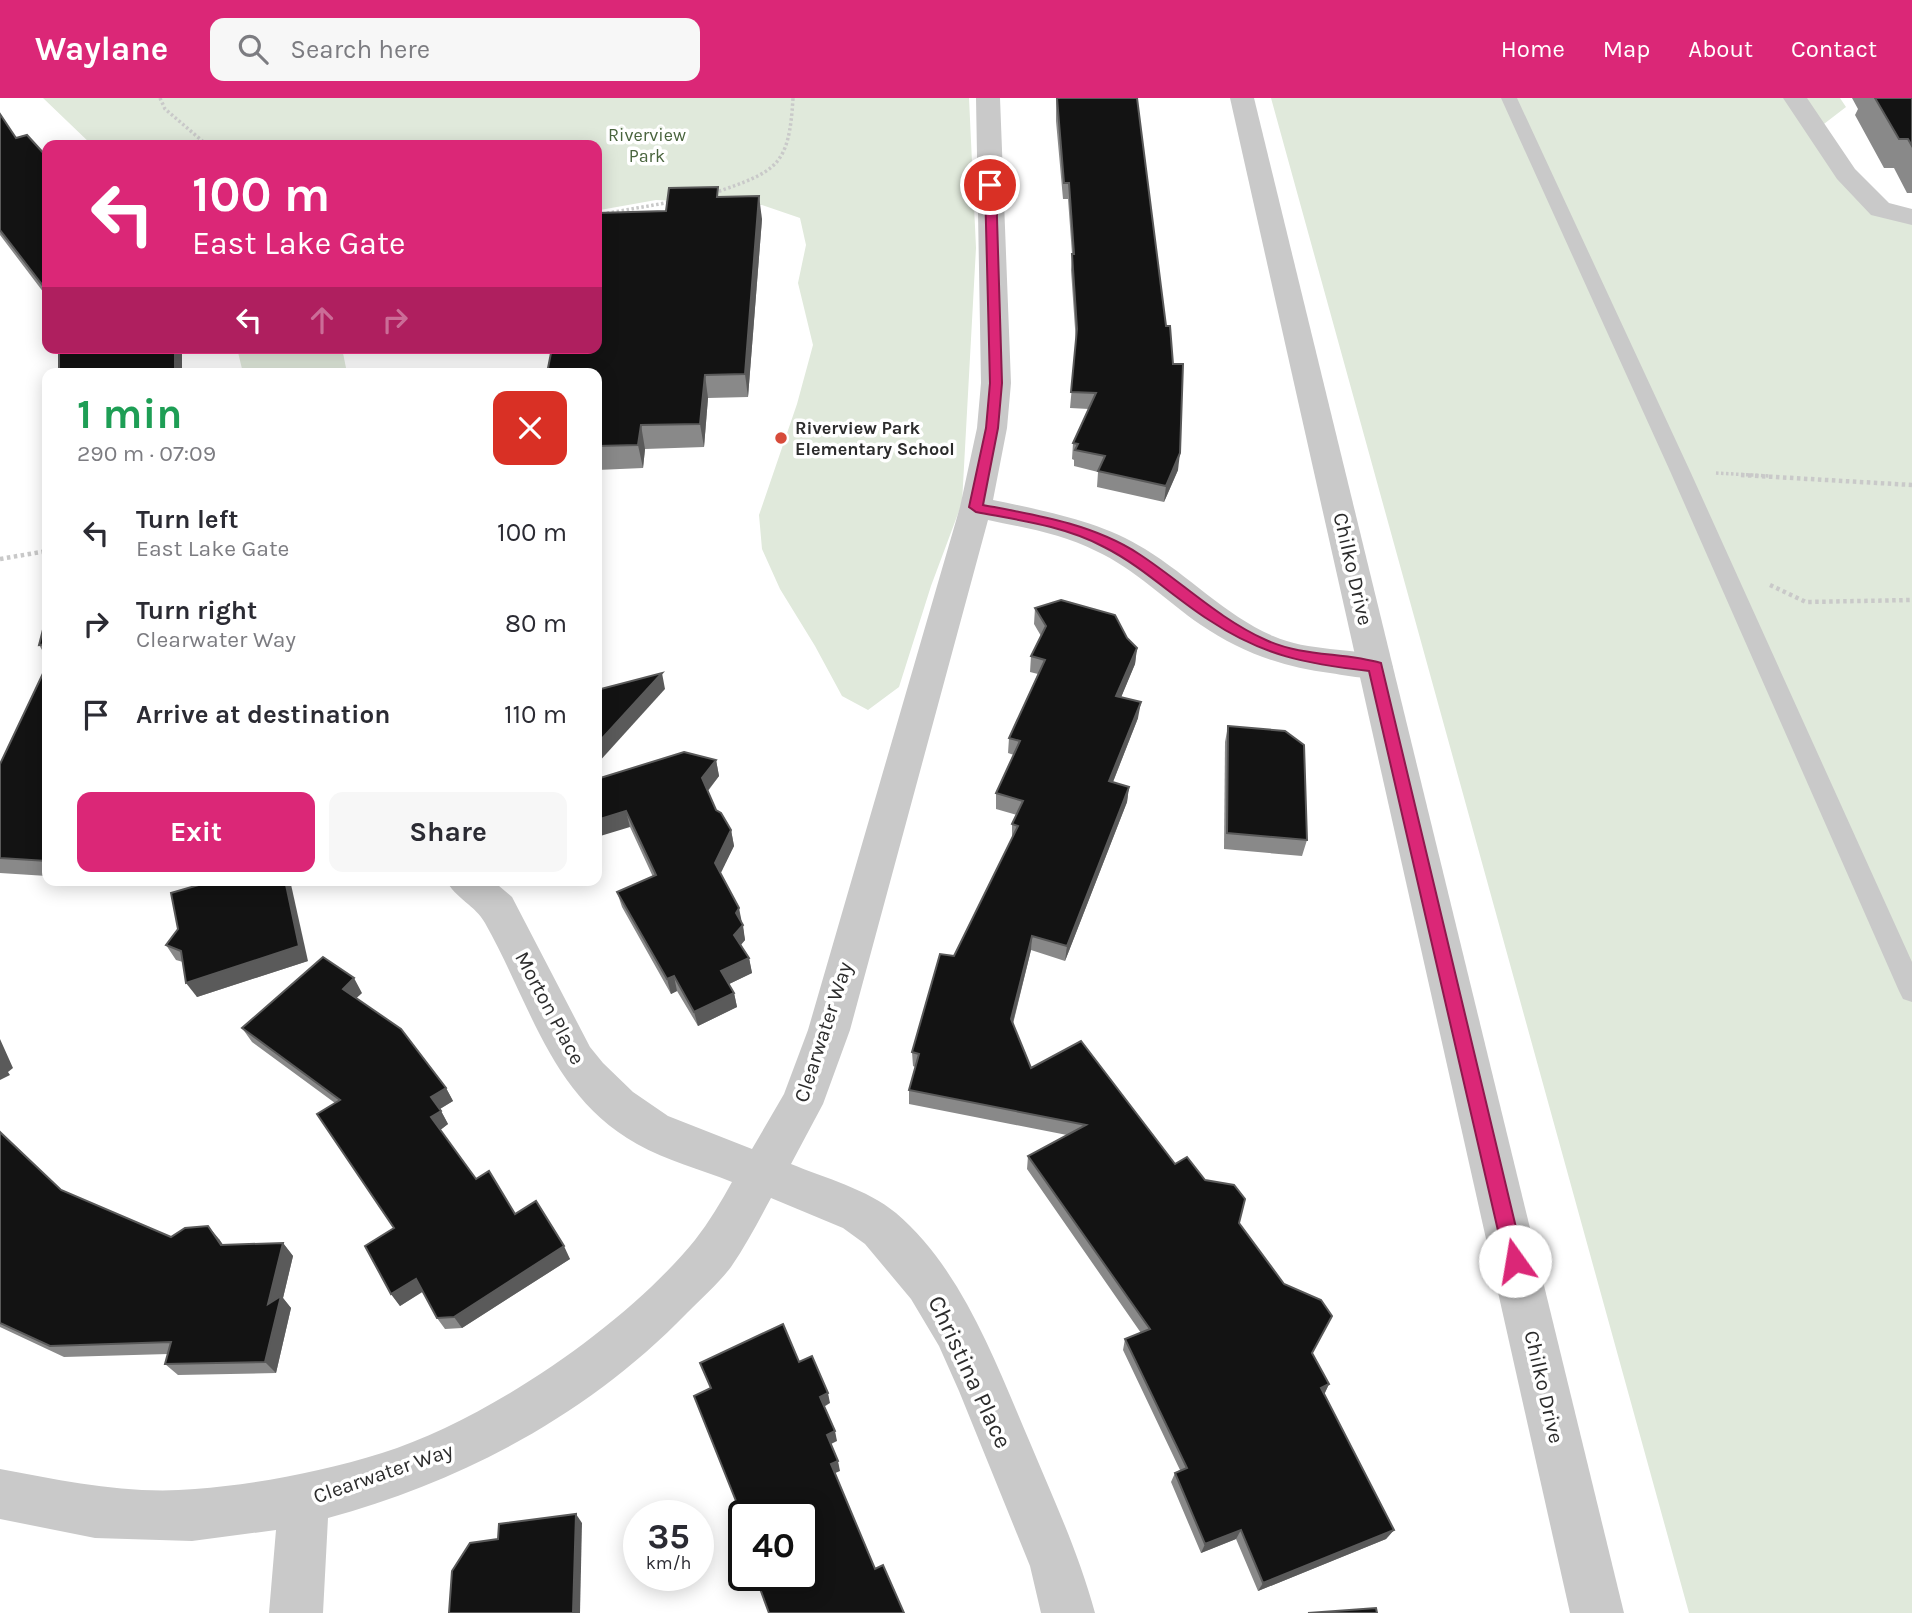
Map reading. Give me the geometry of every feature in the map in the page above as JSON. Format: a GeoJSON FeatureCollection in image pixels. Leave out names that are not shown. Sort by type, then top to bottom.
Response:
{"type":"FeatureCollection","features":[{"type":"Feature","properties":{"kind":"street","name":"Clearwater Way"},"geometry":{"type":"LineString","coordinates":[[0,1494],[84,1513],[166,1516],[234,1514],[304,1500],[400,1471],[460,1447],[516,1418],[571,1384],[614,1352],[664,1308],[708,1260],[801,1104],[829,1030],[976,507],[992,428],[996,383],[988,98]]}},
{"type":"Feature","properties":{"kind":"street","name":"Chilko Drive"},"geometry":{"type":"LineString","coordinates":[[1242,98],[1597,1613]]}},
{"type":"Feature","properties":{"kind":"street"},"geometry":{"type":"LineString","coordinates":[[1794,98],[1846,174],[1880,209],[1912,217]]}},
{"type":"Feature","properties":{"kind":"street"},"geometry":{"type":"LineString","coordinates":[[976,507],[1055,524],[1106,542],[1133,557],[1214,617],[1262,645],[1307,659],[1376,667]]}},
{"type":"Feature","properties":{"kind":"street","name":"Morton Place"},"geometry":{"type":"LineString","coordinates":[[472,886],[498,908],[575,1060],[591,1082],[618,1109],[691,1149],[712,1153],[761,1173]]}},
{"type":"Feature","properties":{"kind":"street","name":"Christina Place"},"geometry":{"type":"LineString","coordinates":[[761,1173],[859,1213],[881,1229],[928,1283],[956,1330],[978,1379],[1056,1566],[1069,1613]]}},
{"type":"Feature","properties":{"kind":"street"},"geometry":{"type":"LineString","coordinates":[[296,1613],[304,1500]]}},
{"type":"Feature","properties":{"kind":"lane"},"geometry":{"type":"LineString","coordinates":[[1509,98],[1680,471],[1912,991]]}},
{"type":"Feature","properties":{"kind":"path"},"geometry":{"type":"LineString","coordinates":[[160,98],[165,109],[201,140]]}},
{"type":"Feature","properties":{"kind":"path"},"geometry":{"type":"LineString","coordinates":[[702,197],[754,179],[778,163],[789,142],[793,98]]}},
{"type":"Feature","properties":{"kind":"path"},"geometry":{"type":"LineString","coordinates":[[602,214],[676,201]]}},
{"type":"Feature","properties":{"kind":"path"},"geometry":{"type":"LineString","coordinates":[[1680,471],[1912,485]]}},
{"type":"Feature","properties":{"kind":"path"},"geometry":{"type":"LineString","coordinates":[[0,559],[42,552]]}},
{"type":"Feature","properties":{"kind":"path"},"geometry":{"type":"LineString","coordinates":[[1726,573],[1777,587],[1806,602],[1912,600]]}},
{"type":"Feature","properties":{"kind":"green space","name":"Riverview Park"},"geometry":{"type":"Polygon","coordinates":[[[43,98],[969,98],[976,248],[962,503],[931,586],[899,687],[868,710],[842,696],[780,589],[762,549],[759,515],[797,404],[813,345],[798,283],[806,245],[800,218],[762,205],[656,200],[602,210],[602,140],[87,140],[43,98]]]}},
{"type":"Feature","properties":{"kind":"green space"},"geometry":{"type":"Polygon","coordinates":[[[1271,98],[1840,98],[1846,107],[1820,127],[1867,207],[1912,217],[1912,1613],[1689,1613],[1271,98]]]}},
{"type":"Feature","properties":{"kind":"green space"},"geometry":{"type":"Polygon","coordinates":[[[238,354],[343,354],[346,368],[242,368],[238,354]]]}},
{"type":"Feature","properties":{"kind":"building"},"geometry":{"type":"Polygon","coordinates":[[[1057,98],[1137,98],[1166,326],[1170,326],[1173,364],[1183,364],[1180,453],[1166,486],[1098,471],[1105,456],[1075,450],[1078,444],[1073,443],[1096,393],[1071,392],[1077,329],[1074,254],[1069,183],[1064,183],[1057,98]]]}},
{"type":"Feature","properties":{"kind":"building"},"geometry":{"type":"Polygon","coordinates":[[[1875,98],[1912,98],[1912,146],[1908,139],[1899,139],[1875,98]]]}},
{"type":"Feature","properties":{"kind":"building"},"geometry":{"type":"Polygon","coordinates":[[[0,114],[16,138],[27,135],[42,152],[42,285],[0,230],[0,114]]]}},
{"type":"Feature","properties":{"kind":"building"},"geometry":{"type":"Polygon","coordinates":[[[718,187],[717,197],[759,196],[745,374],[705,375],[700,424],[641,425],[638,445],[602,446],[602,368],[548,368],[551,354],[602,354],[602,213],[666,211],[669,188],[718,187]]]}},
{"type":"Feature","properties":{"kind":"building"},"geometry":{"type":"Polygon","coordinates":[[[59,354],[175,354],[175,368],[59,368],[59,354]]]}},
{"type":"Feature","properties":{"kind":"building"},"geometry":{"type":"Polygon","coordinates":[[[1061,600],[1115,615],[1127,638],[1137,648],[1116,696],[1141,702],[1109,781],[1129,787],[1067,946],[1032,936],[1011,1019],[1031,1068],[1081,1041],[1175,1164],[1187,1157],[1205,1180],[1234,1185],[1245,1199],[1239,1223],[1284,1284],[1321,1300],[1332,1316],[1312,1353],[1329,1384],[1321,1388],[1394,1530],[1263,1583],[1241,1530],[1205,1544],[1175,1473],[1187,1468],[1125,1339],[1150,1329],[1028,1156],[1086,1125],[909,1090],[919,1054],[912,1052],[940,954],[954,956],[1018,826],[1012,824],[1023,801],[996,793],[1020,741],[1009,738],[1045,660],[1031,656],[1046,626],[1035,608],[1061,600]]]}},
{"type":"Feature","properties":{"kind":"building"},"geometry":{"type":"Polygon","coordinates":[[[662,673],[602,739],[602,689],[662,673]]]}},
{"type":"Feature","properties":{"kind":"building"},"geometry":{"type":"Polygon","coordinates":[[[42,676],[42,861],[0,858],[0,764],[42,676]]]}},
{"type":"Feature","properties":{"kind":"building"},"geometry":{"type":"Polygon","coordinates":[[[1228,726],[1285,731],[1304,745],[1307,840],[1227,833],[1228,726]]]}},
{"type":"Feature","properties":{"kind":"building"},"geometry":{"type":"Polygon","coordinates":[[[684,752],[716,760],[702,778],[716,810],[721,813],[731,830],[715,863],[739,908],[736,913],[743,925],[734,935],[749,958],[721,971],[734,993],[694,1012],[674,976],[667,979],[617,892],[656,875],[626,811],[602,818],[602,777],[684,752]]]}},
{"type":"Feature","properties":{"kind":"building"},"geometry":{"type":"Polygon","coordinates":[[[195,886],[286,886],[299,946],[186,983],[181,951],[166,945],[178,929],[171,893],[195,886]]]}},
{"type":"Feature","properties":{"kind":"building"},"geometry":{"type":"Polygon","coordinates":[[[323,957],[354,978],[343,989],[401,1029],[446,1088],[431,1097],[441,1111],[431,1117],[476,1179],[489,1171],[515,1214],[536,1201],[564,1246],[454,1317],[437,1318],[416,1279],[391,1294],[365,1246],[394,1228],[317,1114],[340,1100],[242,1028],[323,957]]]}},
{"type":"Feature","properties":{"kind":"building"},"geometry":{"type":"Polygon","coordinates":[[[0,1132],[61,1190],[171,1237],[185,1228],[208,1226],[221,1245],[283,1243],[268,1304],[281,1296],[265,1362],[165,1364],[171,1342],[50,1346],[0,1323],[0,1132]]]}},
{"type":"Feature","properties":{"kind":"building"},"geometry":{"type":"Polygon","coordinates":[[[783,1324],[799,1362],[812,1356],[828,1393],[820,1397],[835,1431],[827,1435],[838,1461],[831,1464],[875,1569],[883,1565],[904,1613],[769,1613],[761,1591],[819,1591],[819,1500],[736,1500],[694,1396],[711,1388],[700,1363],[783,1324]]]}},
{"type":"Feature","properties":{"kind":"building"},"geometry":{"type":"Polygon","coordinates":[[[576,1514],[573,1613],[449,1613],[452,1571],[470,1543],[498,1539],[499,1524],[576,1514]]]}},
{"type":"Feature","properties":{"kind":"building"},"geometry":{"type":"Polygon","coordinates":[[[1376,1608],[1377,1613],[1308,1613],[1376,1608]]]}},
{"type":"Feature","properties":{"kind":"place","name":"Riverview Park Elementary School"},"geometry":{"type":"Point","coordinates":[781,438]}},
{"type":"Feature","properties":{"kind":"route"},"geometry":{"type":"LineString","coordinates":[[990,185],[996,383],[992,428],[976,507],[1055,524],[1106,542],[1133,557],[1214,617],[1262,645],[1307,659],[1376,667],[1515,1261]]}}]}
